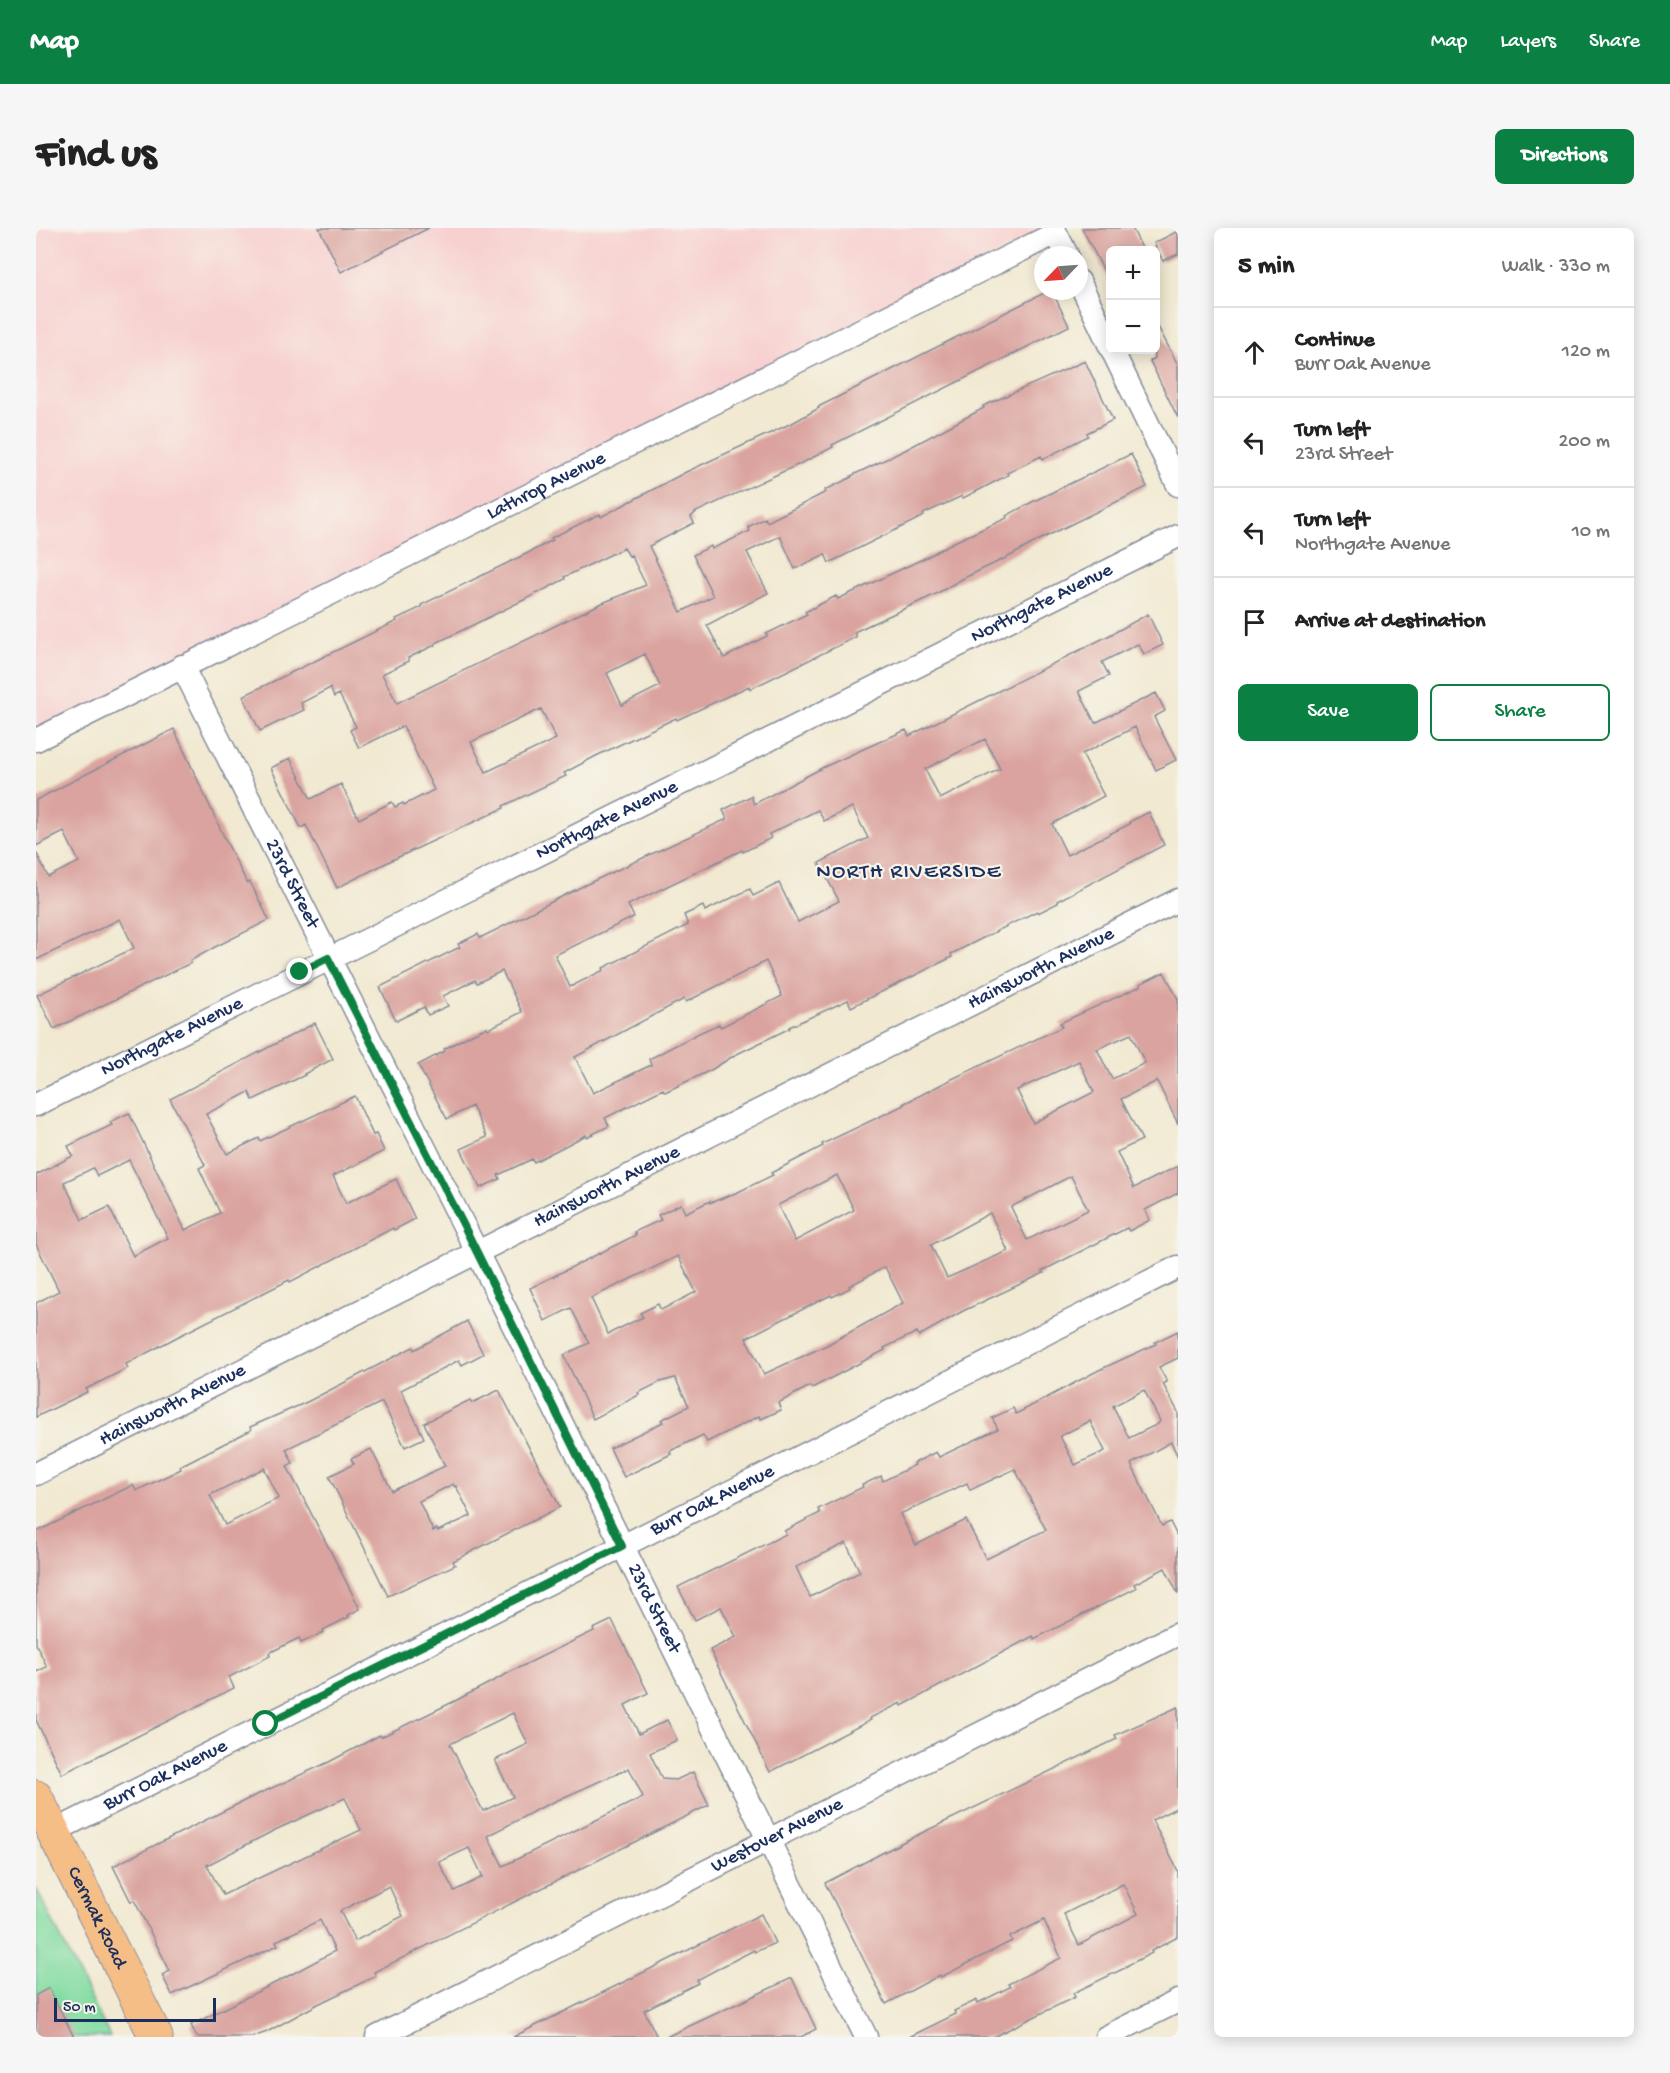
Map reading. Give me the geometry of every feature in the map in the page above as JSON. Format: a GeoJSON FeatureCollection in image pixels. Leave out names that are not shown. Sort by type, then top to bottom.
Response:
{"type":"FeatureCollection","features":[{"type":"Feature","properties":{"kind":"main road","name":"Cermak Road"},"geometry":{"type":"LineString","coordinates":[[36,1797],[156,2037]]}},
{"type":"Feature","properties":{"kind":"street","name":"Lathrop Avenue"},"geometry":{"type":"LineString","coordinates":[[36,740],[1056,233],[1062,246]]}},
{"type":"Feature","properties":{"kind":"street"},"geometry":{"type":"LineString","coordinates":[[1088,300],[1106,338]]}},
{"type":"Feature","properties":{"kind":"street"},"geometry":{"type":"LineString","coordinates":[[1114,354],[1178,485]]}},
{"type":"Feature","properties":{"kind":"street","name":"Northgate Avenue"},"geometry":{"type":"LineString","coordinates":[[36,1105],[1178,536]]}},
{"type":"Feature","properties":{"kind":"street","name":"23rd Street"},"geometry":{"type":"LineString","coordinates":[[182,666],[477,1252],[866,2037]]}},
{"type":"Feature","properties":{"kind":"street","name":"Hainsworth Avenue"},"geometry":{"type":"LineString","coordinates":[[36,1474],[1178,900]]}},
{"type":"Feature","properties":{"kind":"street","name":"Burr Oak Avenue"},"geometry":{"type":"LineString","coordinates":[[53,1832],[1178,1267]]}},
{"type":"Feature","properties":{"kind":"street","name":"Westover Avenue"},"geometry":{"type":"LineString","coordinates":[[377,2037],[1178,1634]]}},
{"type":"Feature","properties":{"kind":"street"},"geometry":{"type":"LineString","coordinates":[[1106,2037],[1178,2001]]}},
{"type":"Feature","properties":{"kind":"shaded area"},"geometry":{"type":"Polygon","coordinates":[[[36,228],[1050,228],[36,732],[36,228]]]}},
{"type":"Feature","properties":{"kind":"green space"},"geometry":{"type":"Polygon","coordinates":[[[36,1888],[110,2037],[36,2037],[36,1888]]]}},
{"type":"Feature","properties":{"kind":"building"},"geometry":{"type":"Polygon","coordinates":[[[319,228],[429,228],[341,272],[319,228]]]}},
{"type":"Feature","properties":{"kind":"building"},"geometry":{"type":"Polygon","coordinates":[[[1082,228],[1132,228],[1141,246],[1106,246],[1106,275],[1082,228]]]}},
{"type":"Feature","properties":{"kind":"building"},"geometry":{"type":"Polygon","coordinates":[[[1178,231],[1178,254],[1163,261],[1160,246],[1156,246],[1154,243],[1178,231]]]}},
{"type":"Feature","properties":{"kind":"building"},"geometry":{"type":"Polygon","coordinates":[[[1034,298],[1034,300],[1056,300],[1069,326],[832,445],[833,447],[806,461],[696,512],[691,517],[694,523],[649,546],[681,612],[713,596],[693,555],[711,546],[712,549],[750,531],[748,527],[765,518],[767,522],[801,505],[851,476],[984,408],[983,406],[1085,361],[1113,420],[1087,433],[1088,436],[1043,459],[1041,456],[981,489],[923,514],[924,516],[829,563],[825,554],[795,569],[780,536],[747,552],[768,593],[707,625],[724,658],[836,596],[838,599],[927,557],[1131,454],[1147,487],[936,594],[854,632],[856,637],[750,689],[749,686],[596,756],[564,773],[566,776],[503,806],[504,808],[337,888],[306,825],[301,828],[271,768],[290,758],[311,799],[341,784],[359,819],[392,802],[395,807],[403,803],[404,805],[434,790],[403,726],[359,748],[350,730],[356,727],[339,694],[334,697],[330,688],[301,703],[304,710],[260,731],[243,696],[397,621],[396,619],[422,607],[421,605],[553,540],[551,538],[600,514],[601,517],[686,472],[819,408],[1034,298]],[[624,548],[434,644],[408,658],[409,661],[382,674],[397,703],[600,604],[646,585],[631,555],[629,556],[624,548]],[[645,654],[607,673],[622,705],[660,686],[645,654]],[[541,709],[471,742],[486,772],[556,739],[541,709]]]}},
{"type":"Feature","properties":{"kind":"building"},"geometry":{"type":"Polygon","coordinates":[[[1160,331],[1178,365],[1178,418],[1150,361],[1155,358],[1155,354],[1160,354],[1160,331]]]}},
{"type":"Feature","properties":{"kind":"building"},"geometry":{"type":"Polygon","coordinates":[[[1148,614],[1163,645],[1144,654],[1138,644],[1102,662],[1109,676],[1079,691],[1095,723],[1156,693],[1165,711],[1154,717],[1176,760],[1156,770],[1135,727],[1082,754],[1104,796],[1052,824],[1067,855],[1130,824],[1129,822],[1149,812],[1164,845],[1057,901],[1058,903],[1038,913],[1037,911],[951,954],[952,957],[851,1007],[848,1000],[789,1027],[711,1070],[665,1092],[663,1089],[605,1118],[609,1126],[587,1137],[586,1135],[534,1162],[532,1159],[498,1175],[500,1179],[480,1188],[461,1149],[487,1137],[472,1106],[447,1119],[418,1065],[470,1035],[522,1012],[502,971],[477,983],[475,980],[443,996],[448,1006],[428,1015],[424,1007],[396,1021],[380,987],[460,947],[458,944],[478,934],[480,938],[585,885],[727,819],[723,810],[751,796],[754,804],[824,767],[906,730],[909,736],[1148,614]],[[985,739],[925,769],[940,799],[1000,769],[985,739]],[[852,807],[824,821],[818,810],[769,834],[771,838],[743,852],[742,850],[628,905],[634,917],[555,955],[570,987],[688,925],[684,915],[703,906],[705,911],[750,889],[753,896],[779,883],[798,922],[839,901],[819,863],[868,838],[852,807]],[[766,961],[686,1002],[684,999],[575,1057],[593,1093],[651,1065],[649,1059],[699,1033],[719,1024],[721,1027],[782,996],[766,961]]]}},
{"type":"Feature","properties":{"kind":"building"},"geometry":{"type":"Polygon","coordinates":[[[174,729],[225,839],[269,920],[215,947],[190,961],[191,963],[54,1029],[37,995],[134,948],[120,919],[36,960],[36,852],[48,877],[79,862],[64,832],[36,846],[36,800],[174,729]]]}},
{"type":"Feature","properties":{"kind":"building"},"geometry":{"type":"Polygon","coordinates":[[[1164,972],[1178,999],[1178,1124],[1157,1081],[1121,1099],[1142,1140],[1117,1152],[1134,1188],[1178,1166],[1178,1193],[1145,1210],[1150,1220],[1129,1231],[1127,1228],[1042,1271],[1044,1273],[963,1311],[919,1336],[917,1332],[812,1388],[810,1386],[778,1403],[781,1410],[761,1419],[759,1416],[707,1442],[703,1435],[624,1477],[610,1448],[663,1422],[661,1420],[689,1406],[675,1378],[660,1382],[638,1393],[639,1395],[593,1419],[564,1355],[589,1343],[571,1308],[545,1321],[530,1288],[636,1235],[634,1232],[661,1220],[658,1215],[681,1204],[685,1213],[710,1201],[710,1203],[738,1192],[773,1175],[771,1173],[823,1146],[822,1144],[1062,1027],[1060,1023],[1141,986],[1140,984],[1164,972]],[[1131,1034],[1097,1049],[1112,1079],[1145,1063],[1131,1034]],[[1079,1061],[1017,1090],[1033,1123],[1094,1092],[1079,1061]],[[837,1175],[778,1205],[795,1241],[854,1210],[837,1175]],[[1071,1176],[1011,1207],[1027,1240],[1088,1210],[1071,1176]],[[990,1213],[931,1245],[947,1278],[1008,1251],[990,1213]],[[678,1256],[591,1298],[608,1334],[643,1317],[640,1313],[658,1304],[661,1310],[696,1292],[678,1256]],[[885,1267],[849,1286],[850,1288],[832,1297],[831,1295],[746,1338],[764,1374],[825,1346],[903,1303],[885,1267]]]}},
{"type":"Feature","properties":{"kind":"building"},"geometry":{"type":"Polygon","coordinates":[[[315,1023],[333,1059],[253,1100],[249,1092],[206,1114],[227,1154],[355,1096],[373,1135],[376,1134],[384,1151],[333,1176],[346,1203],[396,1179],[415,1219],[175,1338],[126,1364],[128,1368],[86,1389],[87,1392],[36,1417],[36,1303],[59,1291],[36,1244],[36,1175],[73,1156],[68,1146],[112,1125],[110,1122],[129,1113],[185,1230],[220,1213],[199,1168],[205,1165],[170,1099],[315,1023]],[[129,1160],[97,1176],[93,1168],[64,1182],[82,1220],[109,1207],[133,1256],[168,1238],[129,1160]]]}},
{"type":"Feature","properties":{"kind":"building"},"geometry":{"type":"Polygon","coordinates":[[[467,1321],[483,1354],[462,1365],[459,1360],[401,1390],[424,1438],[405,1447],[382,1402],[286,1449],[293,1463],[287,1466],[360,1609],[323,1630],[324,1632],[301,1643],[299,1638],[229,1677],[234,1688],[62,1774],[36,1720],[36,1672],[47,1667],[36,1644],[36,1532],[133,1485],[136,1491],[251,1430],[250,1427],[307,1402],[413,1347],[414,1350],[467,1321]],[[264,1468],[210,1495],[225,1525],[279,1498],[264,1468]]]}},
{"type":"Feature","properties":{"kind":"building"},"geometry":{"type":"Polygon","coordinates":[[[1178,1331],[1178,1358],[1159,1367],[1167,1382],[1163,1384],[1178,1412],[1178,1457],[1171,1442],[1131,1464],[1162,1526],[1170,1522],[1178,1538],[1178,1594],[1165,1568],[1134,1584],[1136,1588],[1034,1639],[1033,1636],[902,1706],[901,1703],[870,1718],[871,1720],[770,1772],[710,1650],[736,1637],[721,1607],[695,1620],[678,1587],[786,1534],[784,1531],[820,1513],[818,1509],[863,1487],[862,1485],[881,1476],[883,1481],[936,1452],[939,1457],[998,1429],[992,1418],[1013,1408],[1016,1414],[1099,1370],[1156,1344],[1155,1342],[1178,1331]],[[1144,1390],[1113,1406],[1129,1438],[1160,1421],[1144,1390]],[[1090,1421],[1060,1436],[1075,1465],[1105,1451],[1090,1421]],[[1015,1469],[970,1490],[967,1483],[900,1514],[916,1545],[966,1520],[986,1559],[1046,1530],[1015,1469]],[[846,1543],[796,1567],[810,1597],[860,1572],[846,1543]]]}},
{"type":"Feature","properties":{"kind":"building"},"geometry":{"type":"Polygon","coordinates":[[[499,1390],[560,1507],[453,1561],[455,1565],[388,1596],[329,1476],[354,1464],[351,1459],[371,1449],[392,1491],[445,1466],[424,1423],[470,1400],[472,1403],[499,1390]],[[453,1484],[419,1501],[433,1531],[437,1529],[438,1531],[471,1516],[453,1484]]]}},
{"type":"Feature","properties":{"kind":"building"},"geometry":{"type":"Polygon","coordinates":[[[612,1620],[648,1693],[625,1705],[639,1734],[667,1720],[677,1740],[650,1753],[662,1779],[676,1780],[693,1772],[709,1805],[374,1972],[376,1976],[267,2032],[253,2037],[197,2037],[191,2025],[335,1951],[320,1920],[276,1941],[278,1945],[172,1995],[162,1975],[170,1971],[134,1900],[131,1902],[113,1866],[380,1735],[381,1737],[457,1700],[594,1631],[593,1629],[612,1620]],[[513,1713],[450,1744],[483,1811],[513,1797],[495,1760],[528,1744],[513,1713]],[[629,1768],[538,1809],[488,1836],[503,1866],[643,1797],[629,1768]],[[345,1798],[207,1865],[223,1895],[361,1830],[345,1798]],[[469,1848],[439,1862],[454,1891],[483,1877],[469,1848]],[[389,1886],[340,1911],[355,1941],[403,1916],[389,1886]]]}},
{"type":"Feature","properties":{"kind":"building"},"geometry":{"type":"Polygon","coordinates":[[[1178,1707],[1178,1807],[1152,1820],[1178,1871],[1178,1937],[1127,1967],[1073,1993],[1075,1997],[993,2037],[909,2037],[956,2014],[954,2011],[977,2000],[978,2003],[1010,1987],[1008,1984],[1061,1958],[1044,1920],[1010,1937],[1012,1941],[886,2004],[825,1883],[903,1842],[1117,1739],[1115,1735],[1178,1707]],[[1123,1884],[1064,1914],[1079,1945],[1138,1914],[1123,1884]]]}},
{"type":"Feature","properties":{"kind":"building"},"geometry":{"type":"Polygon","coordinates":[[[761,1914],[775,1943],[755,1952],[754,1950],[697,1980],[698,1983],[644,2010],[657,2037],[513,2037],[761,1914]]]}},
{"type":"Feature","properties":{"kind":"building"},"geometry":{"type":"Polygon","coordinates":[[[792,1978],[816,2029],[801,2037],[666,2037],[792,1978]]]}},
{"type":"Feature","properties":{"kind":"building"},"geometry":{"type":"Polygon","coordinates":[[[49,1988],[74,2037],[36,2037],[36,1995],[49,1988]]]}},
{"type":"Feature","properties":{"kind":"district","name":"NORTH RIVERSIDE"},"geometry":{"type":"Point","coordinates":[909,873]}},
{"type":"Feature","properties":{"kind":"route"},"geometry":{"type":"LineString","coordinates":[[266,1724],[622,1546],[328,958],[300,972]]}}]}
